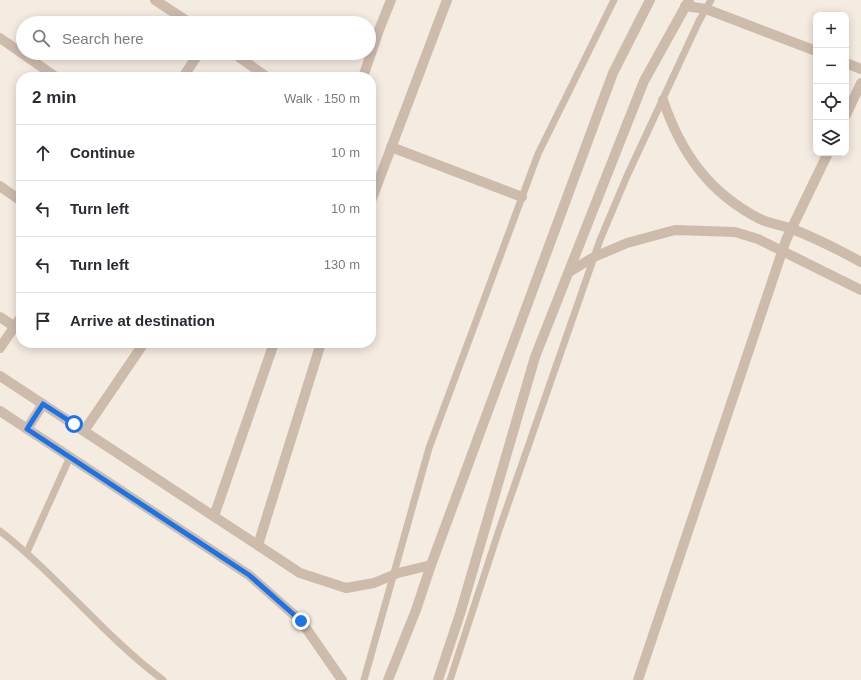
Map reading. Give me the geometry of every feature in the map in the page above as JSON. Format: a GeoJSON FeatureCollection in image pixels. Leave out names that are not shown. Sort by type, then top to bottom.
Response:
{"type":"FeatureCollection","features":[{"type":"Feature","properties":{"kind":"street"},"geometry":{"type":"LineString","coordinates":[[155,0],[179,16]]}},
{"type":"Feature","properties":{"kind":"street"},"geometry":{"type":"LineString","coordinates":[[376,36],[391,0]]}},
{"type":"Feature","properties":{"kind":"street"},"geometry":{"type":"LineString","coordinates":[[376,188],[447,0]]}},
{"type":"Feature","properties":{"kind":"street"},"geometry":{"type":"LineString","coordinates":[[388,680],[416,610],[430,565],[613,72],[650,0]]}},
{"type":"Feature","properties":{"kind":"street"},"geometry":{"type":"LineString","coordinates":[[438,680],[462,606],[535,357],[644,81],[687,3],[813,50]]}},
{"type":"Feature","properties":{"kind":"street"},"geometry":{"type":"LineString","coordinates":[[0,38],[16,49]]}},
{"type":"Feature","properties":{"kind":"street"},"geometry":{"type":"LineString","coordinates":[[32,60],[49,72]]}},
{"type":"Feature","properties":{"kind":"street"},"geometry":{"type":"LineString","coordinates":[[186,72],[194,60]]}},
{"type":"Feature","properties":{"kind":"street"},"geometry":{"type":"LineString","coordinates":[[243,60],[260,72]]}},
{"type":"Feature","properties":{"kind":"street"},"geometry":{"type":"LineString","coordinates":[[365,72],[368,60]]}},
{"type":"Feature","properties":{"kind":"street"},"geometry":{"type":"LineString","coordinates":[[849,64],[861,69]]}},
{"type":"Feature","properties":{"kind":"street"},"geometry":{"type":"LineString","coordinates":[[849,109],[861,83]]}},
{"type":"Feature","properties":{"kind":"street"},"geometry":{"type":"LineString","coordinates":[[663,100],[680,141],[705,179],[729,201],[762,220],[792,229],[861,262]]}},
{"type":"Feature","properties":{"kind":"street"},"geometry":{"type":"LineString","coordinates":[[391,147],[522,197]]}},
{"type":"Feature","properties":{"kind":"street"},"geometry":{"type":"LineString","coordinates":[[638,680],[782,252],[827,156]]}},
{"type":"Feature","properties":{"kind":"street"},"geometry":{"type":"LineString","coordinates":[[0,186],[16,197]]}},
{"type":"Feature","properties":{"kind":"street"},"geometry":{"type":"LineString","coordinates":[[569,272],[594,257],[627,243],[675,230],[735,232],[758,239],[861,290]]}},
{"type":"Feature","properties":{"kind":"street"},"geometry":{"type":"LineString","coordinates":[[0,317],[15,327],[0,348]]}},
{"type":"Feature","properties":{"kind":"street"},"geometry":{"type":"LineString","coordinates":[[84,431],[141,348]]}},
{"type":"Feature","properties":{"kind":"street"},"geometry":{"type":"LineString","coordinates":[[214,516],[272,348]]}},
{"type":"Feature","properties":{"kind":"street"},"geometry":{"type":"LineString","coordinates":[[258,545],[319,348]]}},
{"type":"Feature","properties":{"kind":"street"},"geometry":{"type":"LineString","coordinates":[[0,376],[300,573],[346,588],[374,583],[430,565]]}},
{"type":"Feature","properties":{"kind":"street"},"geometry":{"type":"LineString","coordinates":[[27,429],[43,404]]}},
{"type":"Feature","properties":{"kind":"street"},"geometry":{"type":"LineString","coordinates":[[0,411],[249,575],[301,621],[342,680]]}},
{"type":"Feature","properties":{"kind":"lane"},"geometry":{"type":"LineString","coordinates":[[364,680],[395,575],[429,448],[538,154],[614,0]]}},
{"type":"Feature","properties":{"kind":"lane"},"geometry":{"type":"LineString","coordinates":[[450,680],[499,530],[594,257],[627,176],[711,0]]}},
{"type":"Feature","properties":{"kind":"lane"},"geometry":{"type":"LineString","coordinates":[[27,552],[70,457]]}},
{"type":"Feature","properties":{"kind":"lane"},"geometry":{"type":"LineString","coordinates":[[0,531],[27,552],[103,628],[163,680]]}},
{"type":"Feature","properties":{"kind":"route"},"geometry":{"type":"LineString","coordinates":[[74,424],[43,404],[27,429],[249,575],[301,621]]}}]}
